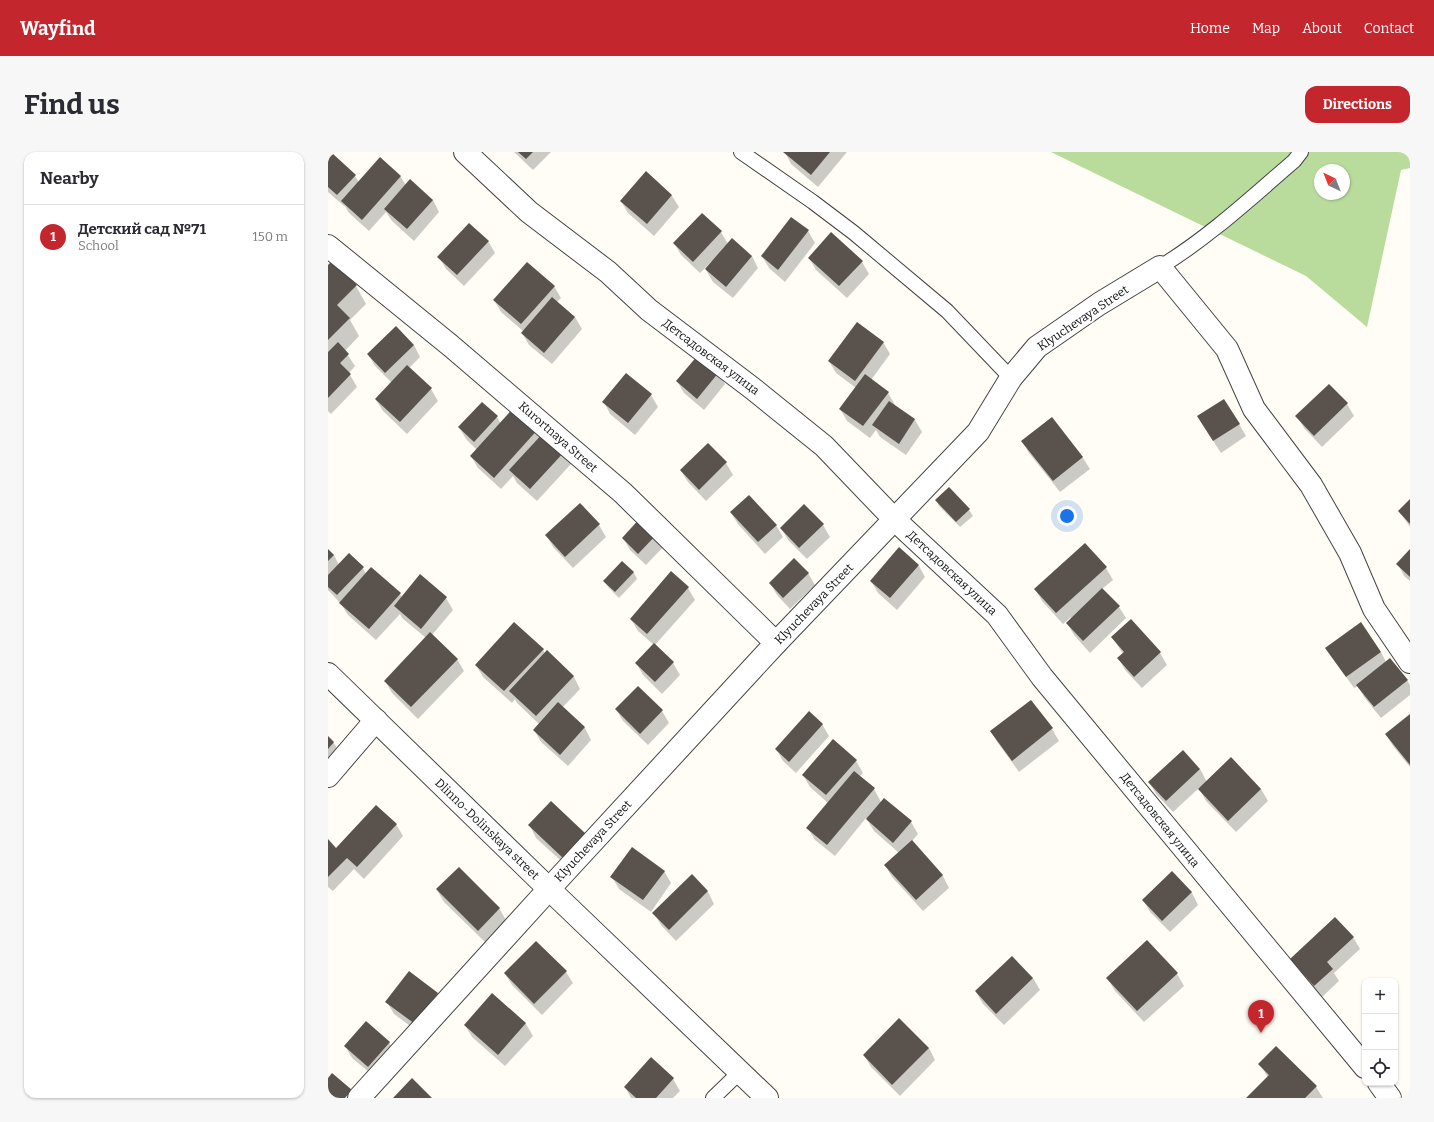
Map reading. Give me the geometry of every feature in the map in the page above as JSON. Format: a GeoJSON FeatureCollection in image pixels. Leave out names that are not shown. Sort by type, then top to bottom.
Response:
{"type":"FeatureCollection","features":[{"type":"Feature","properties":{"kind":"street","name":"Детсадовская улица"},"geometry":{"type":"LineString","coordinates":[[465,152],[529,212],[608,272],[649,310],[752,388],[824,446],[894,520],[997,615],[1042,678],[1362,1063]]}},
{"type":"Feature","properties":{"kind":"street","name":"Kurortnaya Street"},"geometry":{"type":"LineString","coordinates":[[328,246],[451,346],[623,493],[776,643]]}},
{"type":"Feature","properties":{"kind":"street","name":"Klyuchevaya Street"},"geometry":{"type":"LineString","coordinates":[[359,1098],[776,643],[978,432],[1011,378],[1037,347],[1099,304],[1160,267]]}},
{"type":"Feature","properties":{"kind":"street"},"geometry":{"type":"LineString","coordinates":[[1160,267],[1227,349],[1254,409],[1311,485],[1350,553],[1374,609],[1410,662]]}},
{"type":"Feature","properties":{"kind":"street","name":"Dlinno-Dolinskaya street"},"geometry":{"type":"LineString","coordinates":[[328,674],[549,889],[741,1071],[767,1098]]}},
{"type":"Feature","properties":{"kind":"street"},"geometry":{"type":"LineString","coordinates":[[328,776],[376,720]]}},
{"type":"Feature","properties":{"kind":"street"},"geometry":{"type":"LineString","coordinates":[[1381,1086],[1390,1098]]}},
{"type":"Feature","properties":{"kind":"lane"},"geometry":{"type":"LineString","coordinates":[[741,152],[813,202],[854,233],[947,311],[1011,378]]}},
{"type":"Feature","properties":{"kind":"lane","name":"Klyuchevaya Street"},"geometry":{"type":"LineString","coordinates":[[1160,267],[1177,257],[1235,212],[1294,161],[1301,152]]}},
{"type":"Feature","properties":{"kind":"lane"},"geometry":{"type":"LineString","coordinates":[[713,1098],[741,1071]]}},
{"type":"Feature","properties":{"kind":"green space"},"geometry":{"type":"Polygon","coordinates":[[[1051,152],[1410,152],[1410,168],[1401,170],[1367,327],[1306,276],[1051,152]]]}},
{"type":"Feature","properties":{"kind":"building"},"geometry":{"type":"Polygon","coordinates":[[[518,152],[533,152],[526,159],[518,152]]]}},
{"type":"Feature","properties":{"kind":"building"},"geometry":{"type":"Polygon","coordinates":[[[783,152],[830,152],[811,175],[783,152]]]}},
{"type":"Feature","properties":{"kind":"building"},"geometry":{"type":"Polygon","coordinates":[[[332,153],[356,175],[337,195],[328,187],[328,158],[332,153]]]}},
{"type":"Feature","properties":{"kind":"building"},"geometry":{"type":"Polygon","coordinates":[[[380,157],[401,176],[362,220],[341,201],[380,157]]]}},
{"type":"Feature","properties":{"kind":"building"},"geometry":{"type":"Polygon","coordinates":[[[646,171],[672,195],[647,224],[620,201],[646,171]]]}},
{"type":"Feature","properties":{"kind":"building"},"geometry":{"type":"Polygon","coordinates":[[[410,179],[433,200],[407,229],[384,209],[410,179]]]}},
{"type":"Feature","properties":{"kind":"building"},"geometry":{"type":"Polygon","coordinates":[[[702,213],[722,231],[693,262],[673,243],[702,213]]]}},
{"type":"Feature","properties":{"kind":"building"},"geometry":{"type":"Polygon","coordinates":[[[791,217],[809,230],[778,270],[761,256],[791,217]]]}},
{"type":"Feature","properties":{"kind":"building"},"geometry":{"type":"Polygon","coordinates":[[[469,223],[489,241],[457,275],[437,257],[469,223]]]}},
{"type":"Feature","properties":{"kind":"building"},"geometry":{"type":"Polygon","coordinates":[[[831,232],[863,261],[839,286],[808,258],[831,232]]]}},
{"type":"Feature","properties":{"kind":"building"},"geometry":{"type":"Polygon","coordinates":[[[732,238],[752,256],[726,287],[705,269],[732,238]]]}},
{"type":"Feature","properties":{"kind":"building"},"geometry":{"type":"Polygon","coordinates":[[[332,261],[357,285],[337,305],[350,318],[328,340],[328,265],[332,261]]]}},
{"type":"Feature","properties":{"kind":"building"},"geometry":{"type":"Polygon","coordinates":[[[527,262],[555,286],[521,324],[493,300],[527,262]]]}},
{"type":"Feature","properties":{"kind":"building"},"geometry":{"type":"Polygon","coordinates":[[[552,297],[575,317],[544,353],[521,333],[552,297]]]}},
{"type":"Feature","properties":{"kind":"building"},"geometry":{"type":"Polygon","coordinates":[[[857,322],[884,342],[855,381],[828,361],[857,322]]]}},
{"type":"Feature","properties":{"kind":"building"},"geometry":{"type":"Polygon","coordinates":[[[396,326],[414,345],[385,373],[367,354],[396,326]]]}},
{"type":"Feature","properties":{"kind":"building"},"geometry":{"type":"Polygon","coordinates":[[[338,342],[349,354],[340,363],[351,374],[328,398],[328,352],[338,342]]]}},
{"type":"Feature","properties":{"kind":"building"},"geometry":{"type":"Polygon","coordinates":[[[698,355],[719,372],[697,399],[676,381],[698,355]]]}},
{"type":"Feature","properties":{"kind":"building"},"geometry":{"type":"Polygon","coordinates":[[[407,365],[432,388],[400,422],[375,399],[407,365]]]}},
{"type":"Feature","properties":{"kind":"building"},"geometry":{"type":"Polygon","coordinates":[[[626,373],[652,394],[628,423],[602,402],[626,373]]]}},
{"type":"Feature","properties":{"kind":"building"},"geometry":{"type":"Polygon","coordinates":[[[865,374],[889,392],[863,426],[839,409],[865,374]]]}},
{"type":"Feature","properties":{"kind":"building"},"geometry":{"type":"Polygon","coordinates":[[[1329,384],[1348,403],[1314,436],[1295,416],[1329,384]]]}},
{"type":"Feature","properties":{"kind":"building"},"geometry":{"type":"Polygon","coordinates":[[[1224,399],[1240,424],[1213,441],[1197,416],[1224,399]]]}},
{"type":"Feature","properties":{"kind":"building"},"geometry":{"type":"Polygon","coordinates":[[[889,401],[915,419],[899,444],[872,425],[889,401]]]}},
{"type":"Feature","properties":{"kind":"building"},"geometry":{"type":"Polygon","coordinates":[[[482,402],[498,416],[474,442],[458,427],[482,402]]]}},
{"type":"Feature","properties":{"kind":"building"},"geometry":{"type":"Polygon","coordinates":[[[516,405],[540,427],[494,478],[470,456],[516,405]]]}},
{"type":"Feature","properties":{"kind":"building"},"geometry":{"type":"Polygon","coordinates":[[[1052,417],[1083,457],[1053,481],[1021,441],[1052,417]]]}},
{"type":"Feature","properties":{"kind":"building"},"geometry":{"type":"Polygon","coordinates":[[[545,431],[566,450],[530,489],[509,470],[545,431]]]}},
{"type":"Feature","properties":{"kind":"building"},"geometry":{"type":"Polygon","coordinates":[[[708,443],[727,462],[699,490],[680,470],[708,443]]]}},
{"type":"Feature","properties":{"kind":"building"},"geometry":{"type":"Polygon","coordinates":[[[949,487],[970,509],[956,522],[935,500],[949,487]]]}},
{"type":"Feature","properties":{"kind":"building"},"geometry":{"type":"Polygon","coordinates":[[[749,495],[777,525],[758,542],[730,512],[749,495]]]}},
{"type":"Feature","properties":{"kind":"building"},"geometry":{"type":"Polygon","coordinates":[[[1410,499],[1410,524],[1398,511],[1410,499]]]}},
{"type":"Feature","properties":{"kind":"building"},"geometry":{"type":"Polygon","coordinates":[[[580,503],[600,524],[565,557],[545,535],[580,503]]]}},
{"type":"Feature","properties":{"kind":"building"},"geometry":{"type":"Polygon","coordinates":[[[804,504],[824,524],[799,548],[780,528],[804,504]]]}},
{"type":"Feature","properties":{"kind":"building"},"geometry":{"type":"Polygon","coordinates":[[[642,516],[659,532],[638,554],[622,538],[642,516]]]}},
{"type":"Feature","properties":{"kind":"building"},"geometry":{"type":"Polygon","coordinates":[[[1085,543],[1107,567],[1056,613],[1034,589],[1085,543]]]}},
{"type":"Feature","properties":{"kind":"building"},"geometry":{"type":"Polygon","coordinates":[[[899,547],[919,565],[890,598],[870,581],[899,547]]]}},
{"type":"Feature","properties":{"kind":"building"},"geometry":{"type":"Polygon","coordinates":[[[328,549],[334,555],[328,561],[328,549]]]}},
{"type":"Feature","properties":{"kind":"building"},"geometry":{"type":"Polygon","coordinates":[[[1410,549],[1410,577],[1396,564],[1410,549]]]}},
{"type":"Feature","properties":{"kind":"building"},"geometry":{"type":"Polygon","coordinates":[[[349,553],[364,567],[337,595],[328,587],[328,575],[349,553]]]}},
{"type":"Feature","properties":{"kind":"building"},"geometry":{"type":"Polygon","coordinates":[[[794,558],[809,573],[783,598],[769,583],[794,558]]]}},
{"type":"Feature","properties":{"kind":"building"},"geometry":{"type":"Polygon","coordinates":[[[622,561],[634,572],[615,592],[603,581],[622,561]]]}},
{"type":"Feature","properties":{"kind":"building"},"geometry":{"type":"Polygon","coordinates":[[[371,567],[401,593],[369,629],[339,603],[371,567]]]}},
{"type":"Feature","properties":{"kind":"building"},"geometry":{"type":"Polygon","coordinates":[[[671,571],[689,587],[647,634],[630,619],[671,571]]]}},
{"type":"Feature","properties":{"kind":"building"},"geometry":{"type":"Polygon","coordinates":[[[420,574],[447,597],[421,629],[394,606],[420,574]]]}},
{"type":"Feature","properties":{"kind":"building"},"geometry":{"type":"Polygon","coordinates":[[[1102,588],[1120,606],[1083,641],[1066,623],[1102,588]]]}},
{"type":"Feature","properties":{"kind":"building"},"geometry":{"type":"Polygon","coordinates":[[[1131,619],[1161,652],[1134,677],[1117,658],[1124,652],[1111,637],[1131,619]]]}},
{"type":"Feature","properties":{"kind":"building"},"geometry":{"type":"Polygon","coordinates":[[[514,622],[544,649],[504,691],[475,665],[514,622]]]}},
{"type":"Feature","properties":{"kind":"building"},"geometry":{"type":"Polygon","coordinates":[[[1361,622],[1381,652],[1346,677],[1325,648],[1361,622]]]}},
{"type":"Feature","properties":{"kind":"building"},"geometry":{"type":"Polygon","coordinates":[[[430,632],[458,659],[411,707],[384,681],[430,632]]]}},
{"type":"Feature","properties":{"kind":"building"},"geometry":{"type":"Polygon","coordinates":[[[654,643],[674,662],[655,682],[635,663],[654,643]]]}},
{"type":"Feature","properties":{"kind":"building"},"geometry":{"type":"Polygon","coordinates":[[[547,650],[574,676],[536,716],[509,691],[547,650]]]}},
{"type":"Feature","properties":{"kind":"building"},"geometry":{"type":"Polygon","coordinates":[[[1390,658],[1408,680],[1374,707],[1356,685],[1390,658]]]}},
{"type":"Feature","properties":{"kind":"building"},"geometry":{"type":"Polygon","coordinates":[[[638,686],[663,710],[640,734],[615,709],[638,686]]]}},
{"type":"Feature","properties":{"kind":"building"},"geometry":{"type":"Polygon","coordinates":[[[1031,700],[1053,728],[1012,761],[990,731],[1031,700]]]}},
{"type":"Feature","properties":{"kind":"building"},"geometry":{"type":"Polygon","coordinates":[[[558,702],[585,727],[560,755],[533,730],[558,702]]]}},
{"type":"Feature","properties":{"kind":"building"},"geometry":{"type":"Polygon","coordinates":[[[809,711],[823,724],[789,762],[775,749],[809,711]]]}},
{"type":"Feature","properties":{"kind":"building"},"geometry":{"type":"Polygon","coordinates":[[[1410,714],[1410,765],[1385,734],[1410,714]]]}},
{"type":"Feature","properties":{"kind":"building"},"geometry":{"type":"Polygon","coordinates":[[[328,736],[334,742],[328,749],[328,736]]]}},
{"type":"Feature","properties":{"kind":"building"},"geometry":{"type":"Polygon","coordinates":[[[833,739],[857,760],[826,795],[802,775],[833,739]]]}},
{"type":"Feature","properties":{"kind":"building"},"geometry":{"type":"Polygon","coordinates":[[[1183,750],[1200,769],[1166,801],[1148,782],[1183,750]]]}},
{"type":"Feature","properties":{"kind":"building"},"geometry":{"type":"Polygon","coordinates":[[[1231,757],[1261,789],[1228,821],[1198,789],[1231,757]]]}},
{"type":"Feature","properties":{"kind":"building"},"geometry":{"type":"Polygon","coordinates":[[[854,771],[875,788],[827,845],[806,828],[854,771]]]}},
{"type":"Feature","properties":{"kind":"building"},"geometry":{"type":"Polygon","coordinates":[[[884,798],[912,821],[893,843],[866,819],[884,798]]]}},
{"type":"Feature","properties":{"kind":"building"},"geometry":{"type":"Polygon","coordinates":[[[551,801],[586,834],[563,858],[528,825],[551,801]]]}},
{"type":"Feature","properties":{"kind":"building"},"geometry":{"type":"Polygon","coordinates":[[[376,805],[397,824],[357,867],[347,858],[328,877],[328,839],[336,848],[376,805]]]}},
{"type":"Feature","properties":{"kind":"building"},"geometry":{"type":"Polygon","coordinates":[[[912,840],[943,875],[916,900],[884,865],[912,840]]]}},
{"type":"Feature","properties":{"kind":"building"},"geometry":{"type":"Polygon","coordinates":[[[632,847],[665,871],[643,900],[610,877],[632,847]]]}},
{"type":"Feature","properties":{"kind":"building"},"geometry":{"type":"Polygon","coordinates":[[[459,867],[500,908],[478,931],[436,889],[459,867]]]}},
{"type":"Feature","properties":{"kind":"building"},"geometry":{"type":"Polygon","coordinates":[[[1172,871],[1192,892],[1162,921],[1142,900],[1172,871]]]}},
{"type":"Feature","properties":{"kind":"building"},"geometry":{"type":"Polygon","coordinates":[[[692,874],[708,891],[669,930],[652,913],[692,874]]]}},
{"type":"Feature","properties":{"kind":"building"},"geometry":{"type":"Polygon","coordinates":[[[1335,917],[1354,937],[1327,962],[1333,969],[1314,986],[1290,959],[1335,917]]]}},
{"type":"Feature","properties":{"kind":"building"},"geometry":{"type":"Polygon","coordinates":[[[1147,940],[1178,973],[1137,1011],[1106,978],[1147,940]]]}},
{"type":"Feature","properties":{"kind":"building"},"geometry":{"type":"Polygon","coordinates":[[[536,941],[567,971],[534,1004],[504,973],[536,941]]]}},
{"type":"Feature","properties":{"kind":"building"},"geometry":{"type":"Polygon","coordinates":[[[1012,956],[1033,978],[996,1014],[975,991],[1012,956]]]}},
{"type":"Feature","properties":{"kind":"building"},"geometry":{"type":"Polygon","coordinates":[[[409,971],[438,993],[415,1024],[385,1002],[409,971]]]}},
{"type":"Feature","properties":{"kind":"building"},"geometry":{"type":"Polygon","coordinates":[[[492,993],[526,1023],[498,1055],[464,1025],[492,993]]]}},
{"type":"Feature","properties":{"kind":"building"},"geometry":{"type":"Polygon","coordinates":[[[899,1018],[929,1048],[892,1085],[863,1055],[899,1018]]]}},
{"type":"Feature","properties":{"kind":"building"},"geometry":{"type":"Polygon","coordinates":[[[366,1021],[390,1042],[368,1067],[344,1046],[366,1021]]]}},
{"type":"Feature","properties":{"kind":"building"},"geometry":{"type":"Polygon","coordinates":[[[1276,1046],[1317,1086],[1305,1098],[1246,1098],[1269,1075],[1258,1064],[1276,1046]]]}},
{"type":"Feature","properties":{"kind":"building"},"geometry":{"type":"Polygon","coordinates":[[[651,1057],[674,1078],[656,1098],[636,1098],[624,1087],[651,1057]]]}},
{"type":"Feature","properties":{"kind":"building"},"geometry":{"type":"Polygon","coordinates":[[[332,1073],[352,1090],[345,1098],[328,1098],[328,1078],[332,1073]]]}},
{"type":"Feature","properties":{"kind":"building"},"geometry":{"type":"Polygon","coordinates":[[[412,1078],[432,1098],[393,1098],[412,1078]]]}},
{"type":"Feature","properties":{"kind":"place","name":"Детский сад №71"},"geometry":{"type":"Point","coordinates":[1261,1033]}}]}
